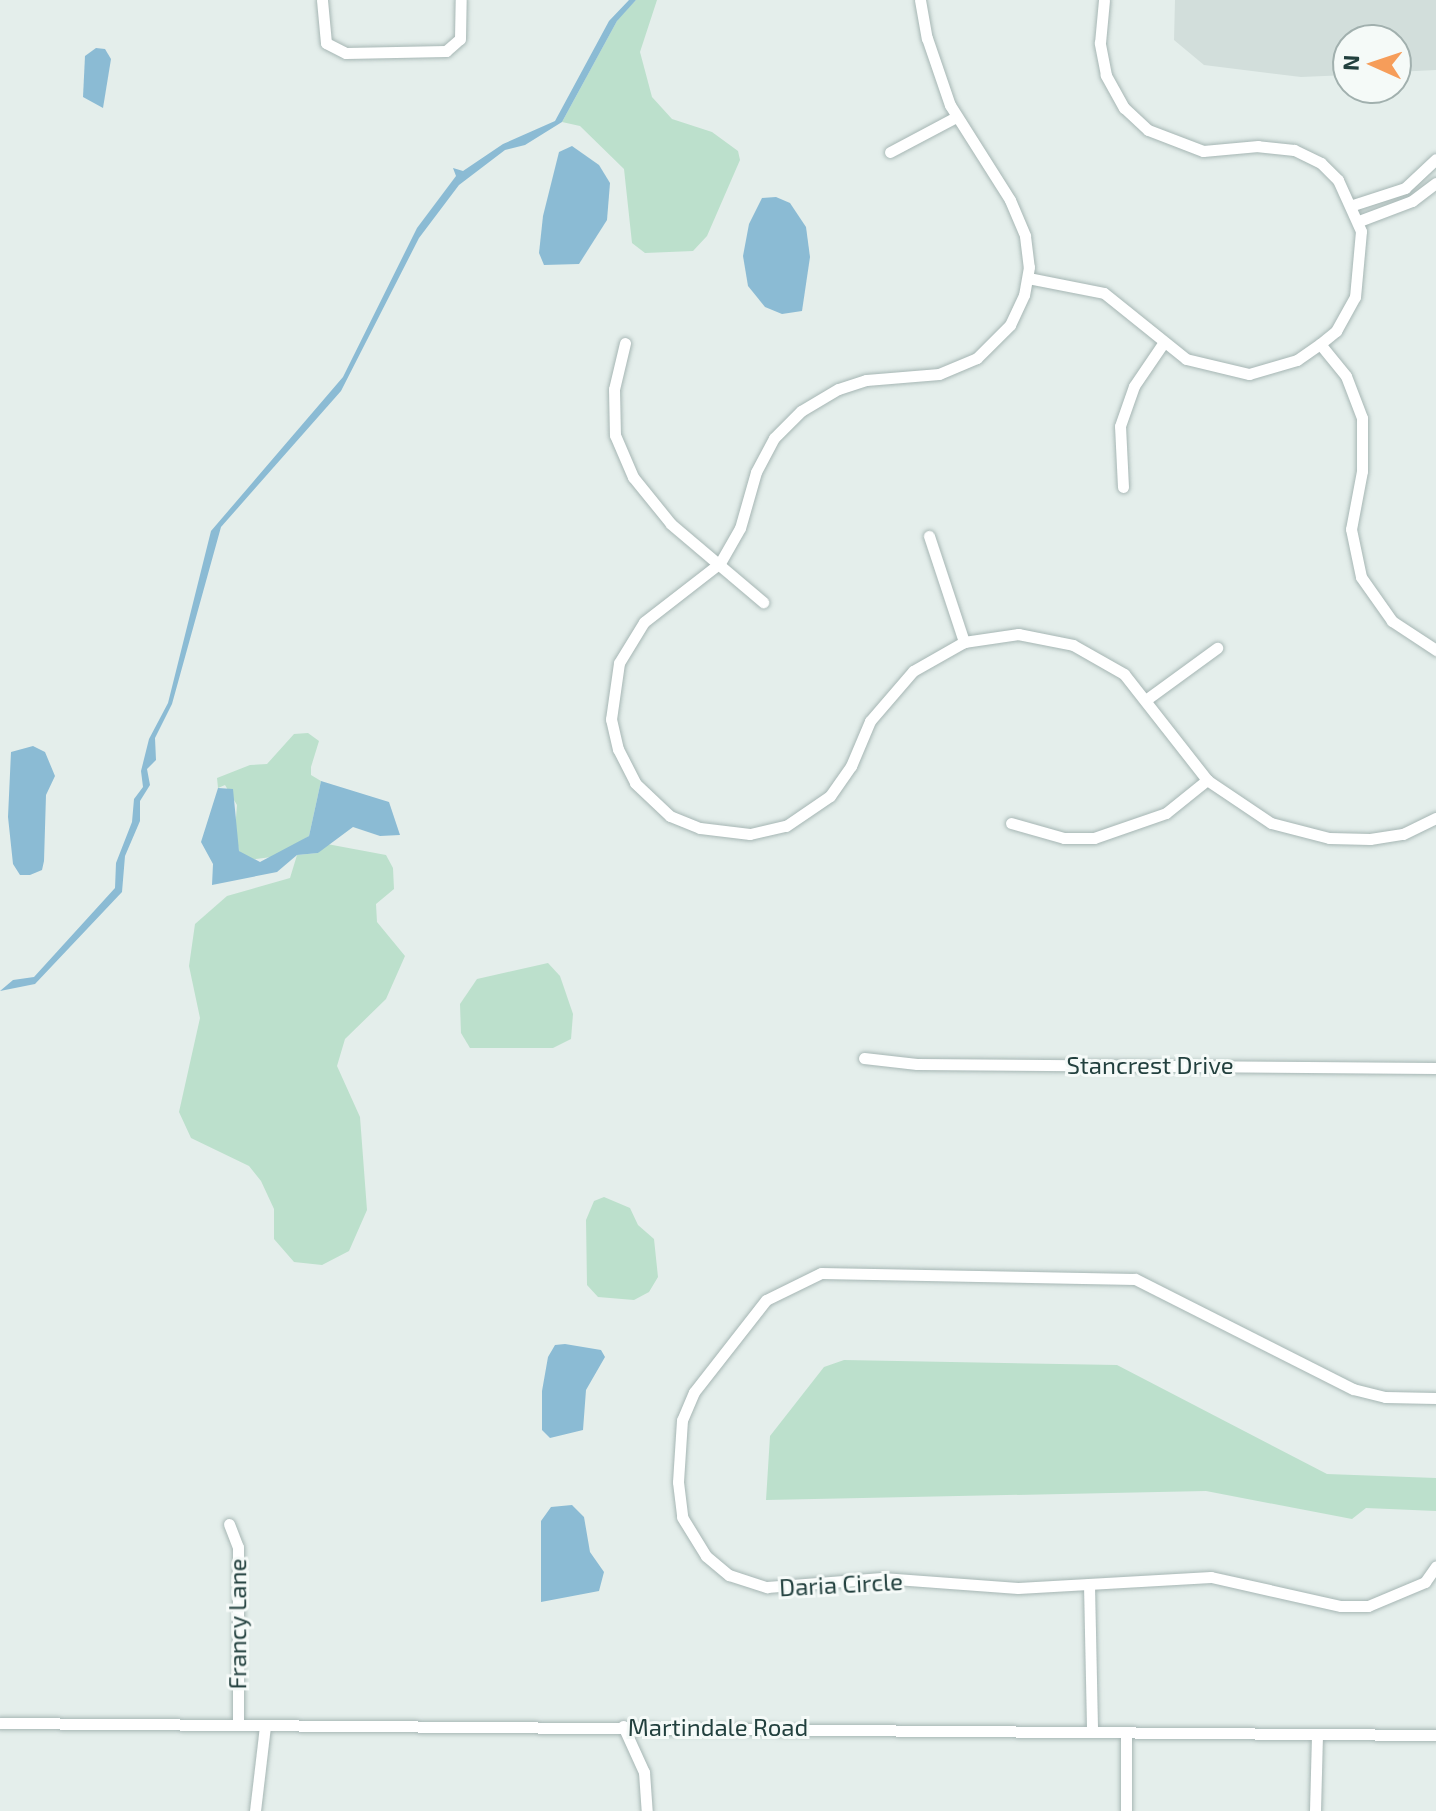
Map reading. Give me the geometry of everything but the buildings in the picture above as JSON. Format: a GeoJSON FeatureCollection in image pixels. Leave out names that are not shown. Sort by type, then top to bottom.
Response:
{"type":"FeatureCollection","features":[{"type":"Feature","properties":{"kind":"street"},"geometry":{"type":"LineString","coordinates":[[322,0],[326,43],[346,53],[446,51],[460,39],[461,0]]}},
{"type":"Feature","properties":{"kind":"street"},"geometry":{"type":"LineString","coordinates":[[920,0],[932,58],[956,117],[1016,212],[1028,249],[1028,278],[1010,325],[977,358],[939,374],[854,382],[824,395],[792,419],[761,459],[740,528],[720,563],[644,622],[619,663],[611,700],[618,749],[635,783],[670,816],[700,828],[733,834],[767,831],[817,808],[841,783],[884,700],[913,671],[964,642],[1018,634],[1055,639],[1109,664],[1147,699],[1207,780],[1259,817],[1309,834],[1387,838],[1436,818]]}},
{"type":"Feature","properties":{"kind":"street"},"geometry":{"type":"LineString","coordinates":[[1028,278],[1104,293],[1164,342],[1204,367],[1249,374],[1297,360],[1320,344],[1336,331],[1355,297],[1361,269],[1359,221],[1353,205],[1330,171],[1294,150],[1258,146],[1203,151],[1148,130],[1124,108],[1106,75],[1100,43],[1104,0]]}},
{"type":"Feature","properties":{"kind":"street"},"geometry":{"type":"LineString","coordinates":[[890,152],[956,117]]}},
{"type":"Feature","properties":{"kind":"street"},"geometry":{"type":"LineString","coordinates":[[1353,205],[1405,188],[1435,162]]}},
{"type":"Feature","properties":{"kind":"street"},"geometry":{"type":"LineString","coordinates":[[1359,221],[1412,201],[1436,183]]}},
{"type":"Feature","properties":{"kind":"street"},"geometry":{"type":"LineString","coordinates":[[1405,188],[1412,201]]}},
{"type":"Feature","properties":{"kind":"street"},"geometry":{"type":"LineString","coordinates":[[1123,487],[1120,426],[1134,386],[1164,342]]}},
{"type":"Feature","properties":{"kind":"street"},"geometry":{"type":"LineString","coordinates":[[625,343],[614,389],[615,435],[633,477],[671,524],[763,602]]}},
{"type":"Feature","properties":{"kind":"street"},"geometry":{"type":"LineString","coordinates":[[1320,344],[1346,376],[1362,418],[1363,462],[1351,529],[1361,577],[1392,621],[1436,650]]}},
{"type":"Feature","properties":{"kind":"street"},"geometry":{"type":"LineString","coordinates":[[929,536],[964,642]]}},
{"type":"Feature","properties":{"kind":"street"},"geometry":{"type":"LineString","coordinates":[[1147,699],[1217,648]]}},
{"type":"Feature","properties":{"kind":"street"},"geometry":{"type":"LineString","coordinates":[[1011,823],[1064,838],[1094,838],[1166,813],[1207,780]]}},
{"type":"Feature","properties":{"kind":"street","name":"Stancrest Drive"},"geometry":{"type":"LineString","coordinates":[[864,1058],[917,1064],[1436,1068]]}},
{"type":"Feature","properties":{"kind":"street","name":"Daria Circle"},"geometry":{"type":"LineString","coordinates":[[1436,1398],[1375,1396],[1353,1389],[1135,1279],[821,1273],[766,1300],[686,1407],[679,1439],[682,1517],[706,1556],[736,1578],[778,1588],[882,1578],[1009,1588],[1211,1577],[1341,1606],[1368,1606],[1425,1582],[1436,1566]]}},
{"type":"Feature","properties":{"kind":"street","name":"Francy Lane"},"geometry":{"type":"LineString","coordinates":[[229,1524],[238,1547],[238,1725]]}},
{"type":"Feature","properties":{"kind":"street"},"geometry":{"type":"LineString","coordinates":[[1089,1584],[1092,1731]]}},
{"type":"Feature","properties":{"kind":"street","name":"Martindale Road"},"geometry":{"type":"LineString","coordinates":[[0,1723],[1436,1735]]}},
{"type":"Feature","properties":{"kind":"street"},"geometry":{"type":"LineString","coordinates":[[255,1811],[265,1726]]}},
{"type":"Feature","properties":{"kind":"street"},"geometry":{"type":"LineString","coordinates":[[623,1726],[644,1772],[647,1811]]}},
{"type":"Feature","properties":{"kind":"street"},"geometry":{"type":"LineString","coordinates":[[1126,1733],[1126,1811]]}},
{"type":"Feature","properties":{"kind":"street"},"geometry":{"type":"LineString","coordinates":[[1315,1811],[1317,1734]]}},
{"type":"Feature","properties":{"kind":"shaded area"},"geometry":{"type":"Polygon","coordinates":[[[1175,0],[1436,0],[1436,70],[1412,71],[1412,24],[1332,24],[1332,76],[1301,77],[1204,65],[1174,40],[1175,0]]]}},
{"type":"Feature","properties":{"kind":"green space"},"geometry":{"type":"Polygon","coordinates":[[[636,0],[657,0],[640,52],[652,97],[672,119],[712,132],[738,151],[740,160],[707,236],[693,251],[645,253],[632,243],[624,169],[580,126],[562,122],[618,19],[636,0]]]}},
{"type":"Feature","properties":{"kind":"green space"},"geometry":{"type":"Polygon","coordinates":[[[308,733],[319,741],[311,775],[321,781],[309,836],[279,856],[248,860],[239,851],[235,830],[237,805],[225,785],[218,788],[217,778],[250,765],[267,764],[294,734],[308,733]]]}},
{"type":"Feature","properties":{"kind":"green space"},"geometry":{"type":"Polygon","coordinates":[[[327,844],[386,855],[393,868],[394,889],[376,904],[377,922],[405,956],[386,999],[345,1039],[337,1066],[360,1117],[367,1210],[349,1251],[322,1265],[294,1262],[274,1239],[274,1209],[261,1181],[249,1166],[191,1138],[179,1112],[200,1018],[189,966],[195,924],[227,896],[290,878],[297,855],[318,853],[327,844]]]}},
{"type":"Feature","properties":{"kind":"green space"},"geometry":{"type":"Polygon","coordinates":[[[548,963],[560,976],[573,1014],[571,1039],[553,1048],[470,1048],[461,1033],[460,1004],[477,979],[548,963]]]}},
{"type":"Feature","properties":{"kind":"green space"},"geometry":{"type":"Polygon","coordinates":[[[604,1197],[630,1208],[638,1225],[654,1239],[658,1277],[649,1292],[634,1300],[598,1297],[587,1285],[586,1220],[594,1201],[604,1197]]]}},
{"type":"Feature","properties":{"kind":"green space"},"geometry":{"type":"Polygon","coordinates":[[[844,1360],[1117,1365],[1327,1474],[1436,1478],[1436,1511],[1366,1508],[1352,1519],[1206,1491],[766,1500],[770,1436],[824,1367],[844,1360]]]}},
{"type":"Feature","properties":{"kind":"water"},"geometry":{"type":"Polygon","coordinates":[[[629,0],[636,0],[617,21],[562,122],[525,145],[505,150],[459,185],[419,238],[341,391],[221,527],[172,704],[155,738],[156,760],[147,769],[150,785],[140,801],[140,821],[125,856],[122,892],[35,984],[0,991],[13,980],[34,977],[115,888],[116,863],[132,822],[134,799],[143,787],[141,771],[149,739],[168,703],[211,531],[343,377],[417,228],[456,176],[453,168],[463,171],[503,144],[555,121],[609,21],[629,0]]]}},
{"type":"Feature","properties":{"kind":"water"},"geometry":{"type":"Polygon","coordinates":[[[96,48],[105,49],[111,59],[103,108],[83,97],[85,56],[96,48]]]}},
{"type":"Feature","properties":{"kind":"water"},"geometry":{"type":"Polygon","coordinates":[[[572,146],[599,165],[610,183],[607,220],[579,264],[544,265],[539,253],[543,216],[559,152],[572,146]]]}},
{"type":"Feature","properties":{"kind":"water"},"geometry":{"type":"Polygon","coordinates":[[[776,197],[790,203],[806,227],[810,257],[802,311],[782,314],[765,307],[748,286],[743,256],[749,224],[762,198],[776,197]]]}},
{"type":"Feature","properties":{"kind":"water"},"geometry":{"type":"Polygon","coordinates":[[[33,746],[45,752],[55,776],[46,795],[42,870],[20,875],[13,864],[8,817],[11,752],[33,746]]]}},
{"type":"Feature","properties":{"kind":"water"},"geometry":{"type":"Polygon","coordinates":[[[321,781],[389,802],[400,835],[380,836],[353,827],[318,853],[297,855],[277,872],[212,885],[213,864],[201,842],[218,788],[233,789],[239,851],[260,862],[309,836],[321,781]]]}},
{"type":"Feature","properties":{"kind":"water"},"geometry":{"type":"Polygon","coordinates":[[[555,1345],[601,1350],[605,1357],[586,1390],[583,1430],[550,1438],[542,1430],[542,1391],[548,1357],[555,1345]]]}},
{"type":"Feature","properties":{"kind":"water"},"geometry":{"type":"Polygon","coordinates":[[[572,1505],[584,1517],[590,1552],[604,1572],[599,1591],[541,1602],[541,1521],[551,1507],[572,1505]]]}}]}
